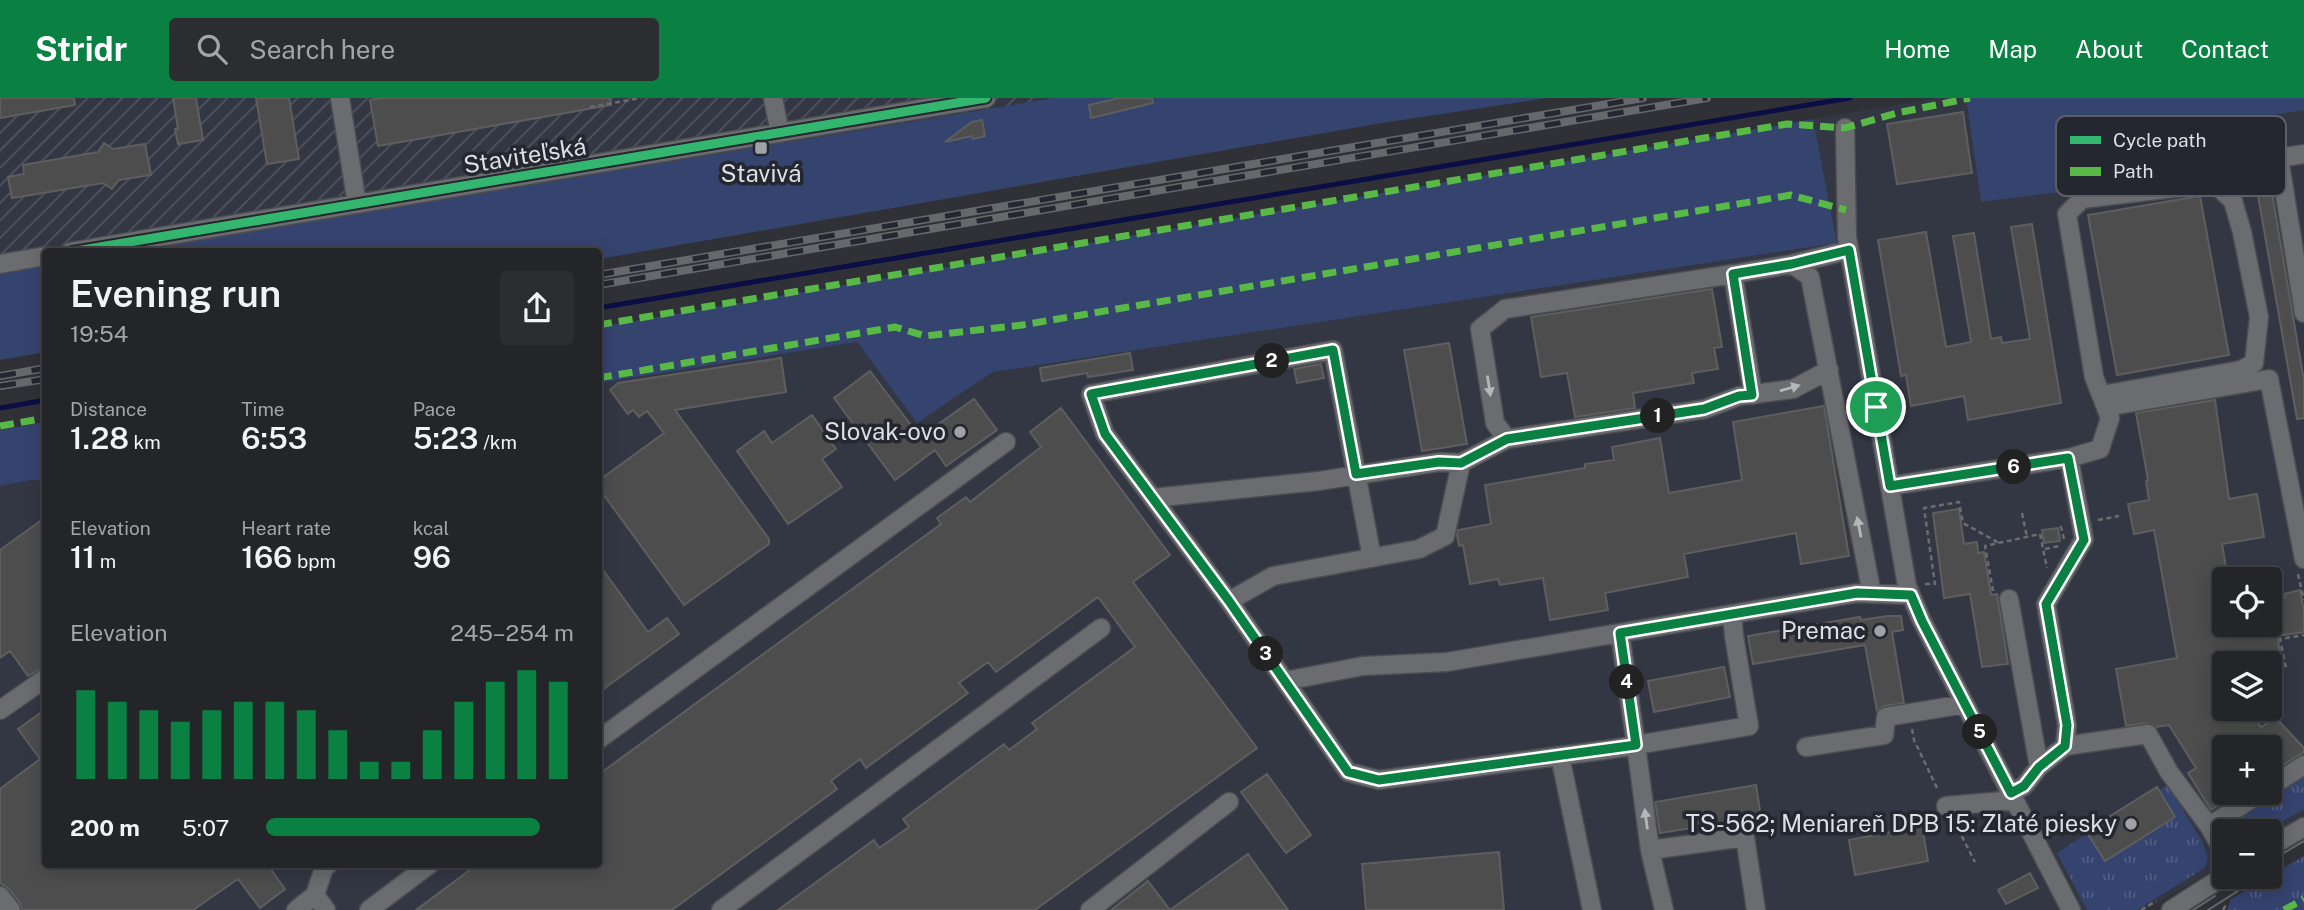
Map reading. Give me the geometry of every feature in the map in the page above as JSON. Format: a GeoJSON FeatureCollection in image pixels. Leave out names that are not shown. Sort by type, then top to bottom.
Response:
{"type":"FeatureCollection","features":[{"type":"Feature","properties":{"kind":"street"},"geometry":{"type":"LineString","coordinates":[[340,98],[358,204]]}},
{"type":"Feature","properties":{"kind":"street"},"geometry":{"type":"LineString","coordinates":[[773,98],[780,133]]}},
{"type":"Feature","properties":{"kind":"street","name":"Staviteľská"},"geometry":{"type":"LineString","coordinates":[[94,248],[986,98]]}},
{"type":"Feature","properties":{"kind":"street"},"geometry":{"type":"LineString","coordinates":[[1845,128],[1847,237],[1909,590],[1922,621],[2071,910]]}},
{"type":"Feature","properties":{"kind":"street"},"geometry":{"type":"LineString","coordinates":[[2286,157],[2304,154]]}},
{"type":"Feature","properties":{"kind":"street"},"geometry":{"type":"LineString","coordinates":[[1890,486],[2068,458],[2100,449],[2110,418],[2094,377],[2067,214],[2082,199],[2107,196]]}},
{"type":"Feature","properties":{"kind":"street"},"geometry":{"type":"LineString","coordinates":[[2104,401],[2241,370],[2254,363],[2259,317],[2242,232],[2234,201],[2228,196]]}},
{"type":"Feature","properties":{"kind":"street"},"geometry":{"type":"LineString","coordinates":[[2285,196],[2304,313]]}},
{"type":"Feature","properties":{"kind":"street"},"geometry":{"type":"LineString","coordinates":[[1507,439],[1495,422],[1480,329],[1505,309],[1792,264],[1849,250]]}},
{"type":"Feature","properties":{"kind":"street"},"geometry":{"type":"LineString","coordinates":[[0,264],[42,257]]}},
{"type":"Feature","properties":{"kind":"street"},"geometry":{"type":"LineString","coordinates":[[1792,264],[1810,277],[1871,594]]}},
{"type":"Feature","properties":{"kind":"street"},"geometry":{"type":"LineString","coordinates":[[1733,274],[1752,395]]}},
{"type":"Feature","properties":{"kind":"street"},"geometry":{"type":"LineString","coordinates":[[1372,558],[1333,350],[1091,394],[1105,434],[1229,601],[1348,772],[1379,780],[1636,745],[1749,726],[1732,614]]}},
{"type":"Feature","properties":{"kind":"street"},"geometry":{"type":"LineString","coordinates":[[1152,498],[1319,481],[1439,462],[1461,463],[1507,439],[1704,409],[1739,396],[1793,389],[1829,370]]}},
{"type":"Feature","properties":{"kind":"street"},"geometry":{"type":"LineString","coordinates":[[2104,401],[2269,379],[2304,559]]}},
{"type":"Feature","properties":{"kind":"street"},"geometry":{"type":"LineString","coordinates":[[602,737],[1006,442]]}},
{"type":"Feature","properties":{"kind":"street"},"geometry":{"type":"LineString","coordinates":[[2065,746],[2067,725],[2046,604],[2084,540],[2068,458]]}},
{"type":"Feature","properties":{"kind":"street"},"geometry":{"type":"LineString","coordinates":[[1229,601],[1273,576],[1419,550],[1445,536],[1461,463]]}},
{"type":"Feature","properties":{"kind":"street"},"geometry":{"type":"LineString","coordinates":[[1284,681],[1363,666],[1447,662],[1857,593],[1909,590]]}},
{"type":"Feature","properties":{"kind":"street"},"geometry":{"type":"LineString","coordinates":[[2001,595],[2039,767]]}},
{"type":"Feature","properties":{"kind":"street"},"geometry":{"type":"LineString","coordinates":[[721,910],[1101,628]]}},
{"type":"Feature","properties":{"kind":"street"},"geometry":{"type":"LineString","coordinates":[[1620,633],[1650,850],[1664,910]]}},
{"type":"Feature","properties":{"kind":"street"},"geometry":{"type":"LineString","coordinates":[[0,710],[42,681]]}},
{"type":"Feature","properties":{"kind":"street"},"geometry":{"type":"LineString","coordinates":[[1806,747],[1884,735],[1886,717],[1965,704]]}},
{"type":"Feature","properties":{"kind":"street"},"geometry":{"type":"LineString","coordinates":[[1946,806],[2013,797],[2039,767],[2065,746],[2148,734],[2169,772],[2212,831]]}},
{"type":"Feature","properties":{"kind":"street"},"geometry":{"type":"LineString","coordinates":[[1560,756],[1592,910]]}},
{"type":"Feature","properties":{"kind":"street"},"geometry":{"type":"LineString","coordinates":[[2282,779],[2304,765]]}},
{"type":"Feature","properties":{"kind":"street"},"geometry":{"type":"LineString","coordinates":[[1090,910],[1229,802]]}},
{"type":"Feature","properties":{"kind":"street"},"geometry":{"type":"LineString","coordinates":[[2209,826],[2242,805]]}},
{"type":"Feature","properties":{"kind":"street"},"geometry":{"type":"LineString","coordinates":[[2282,840],[2304,827]]}},
{"type":"Feature","properties":{"kind":"street"},"geometry":{"type":"LineString","coordinates":[[1650,850],[1745,837],[1756,910]]}},
{"type":"Feature","properties":{"kind":"street"},"geometry":{"type":"LineString","coordinates":[[296,910],[315,895],[324,868]]}},
{"type":"Feature","properties":{"kind":"street"},"geometry":{"type":"LineString","coordinates":[[369,910],[425,868]]}},
{"type":"Feature","properties":{"kind":"street"},"geometry":{"type":"LineString","coordinates":[[2171,910],[2212,884]]}},
{"type":"Feature","properties":{"kind":"street"},"geometry":{"type":"LineString","coordinates":[[0,895],[10,910]]}},
{"type":"Feature","properties":{"kind":"street"},"geometry":{"type":"LineString","coordinates":[[315,895],[327,910]]}},
{"type":"Feature","properties":{"kind":"path"},"geometry":{"type":"LineString","coordinates":[[590,107],[641,98]]}},
{"type":"Feature","properties":{"kind":"path"},"geometry":{"type":"LineString","coordinates":[[1909,590],[1936,584],[1924,508],[1959,502],[1963,523],[1999,543]]}},
{"type":"Feature","properties":{"kind":"path"},"geometry":{"type":"LineString","coordinates":[[2022,513],[2027,537]]}},
{"type":"Feature","properties":{"kind":"path"},"geometry":{"type":"LineString","coordinates":[[2001,595],[1985,546],[2040,534],[2051,595]]}},
{"type":"Feature","properties":{"kind":"path"},"geometry":{"type":"LineString","coordinates":[[2282,669],[2286,668],[2280,639],[2304,635]]}},
{"type":"Feature","properties":{"kind":"path"},"geometry":{"type":"LineString","coordinates":[[1908,712],[1914,740],[1975,862]]}},
{"type":"Feature","properties":{"kind":"path"},"geometry":{"type":"LineString","coordinates":[[2224,910],[2227,903]]}},
{"type":"Feature","properties":{"kind":"shaded area"},"geometry":{"type":"Polygon","coordinates":[[[0,98],[1054,98],[151,248],[42,248],[42,266],[0,273],[0,98]]]}},
{"type":"Feature","properties":{"kind":"shaded area"},"geometry":{"type":"Polygon","coordinates":[[[1938,98],[1966,98],[1981,202],[2056,192],[2056,196],[2286,196],[2286,116],[2263,116],[2304,109],[2304,818],[2282,831],[2282,819],[2212,819],[2212,871],[2145,910],[0,910],[0,486],[31,480],[42,481],[42,868],[602,868],[602,383],[857,342],[917,423],[993,372],[1837,243],[1813,119],[1938,98]]]}},
{"type":"Feature","properties":{"kind":"green space"},"geometry":{"type":"Polygon","coordinates":[[[1054,98],[1547,98],[1382,123],[602,258],[602,248],[151,248],[1054,98]]]}},
{"type":"Feature","properties":{"kind":"green space"},"geometry":{"type":"Polygon","coordinates":[[[1966,98],[2304,98],[2304,110],[2265,116],[2056,116],[2056,193],[1981,202],[1966,98]]]}},
{"type":"Feature","properties":{"kind":"green space"},"geometry":{"type":"Polygon","coordinates":[[[1813,119],[1837,243],[993,372],[917,423],[857,342],[602,383],[602,326],[1813,119]]]}},
{"type":"Feature","properties":{"kind":"green space"},"geometry":{"type":"Polygon","coordinates":[[[42,266],[42,353],[0,360],[0,273],[42,266]]]}},
{"type":"Feature","properties":{"kind":"green space"},"geometry":{"type":"Polygon","coordinates":[[[42,423],[42,481],[31,480],[0,486],[0,430],[42,423]]]}},
{"type":"Feature","properties":{"kind":"green space"},"geometry":{"type":"Polygon","coordinates":[[[2304,776],[2304,809],[2282,821],[2282,819],[2236,819],[2258,805],[2282,805],[2282,790],[2304,776]]]}},
{"type":"Feature","properties":{"kind":"green space"},"geometry":{"type":"Polygon","coordinates":[[[2168,785],[2202,841],[2208,856],[2206,867],[2137,910],[2087,910],[2057,853],[2088,833],[2105,860],[2175,818],[2159,790],[2168,785]]]}},
{"type":"Feature","properties":{"kind":"green space"},"geometry":{"type":"Polygon","coordinates":[[[2304,856],[2304,910],[2227,910],[2231,899],[2248,889],[2282,889],[2282,869],[2304,856]]]}},
{"type":"Feature","properties":{"kind":"building"},"geometry":{"type":"Polygon","coordinates":[[[0,98],[74,98],[75,105],[0,118],[0,98]]]}},
{"type":"Feature","properties":{"kind":"building"},"geometry":{"type":"Polygon","coordinates":[[[173,98],[196,98],[203,140],[178,144],[173,98]]]}},
{"type":"Feature","properties":{"kind":"building"},"geometry":{"type":"Polygon","coordinates":[[[256,98],[289,98],[299,159],[267,164],[256,98]]]}},
{"type":"Feature","properties":{"kind":"building"},"geometry":{"type":"Polygon","coordinates":[[[610,98],[611,105],[378,146],[370,100],[610,98]]]}},
{"type":"Feature","properties":{"kind":"building"},"geometry":{"type":"Polygon","coordinates":[[[1119,98],[1152,98],[1153,103],[1091,118],[1089,105],[1119,98]]]}},
{"type":"Feature","properties":{"kind":"building"},"geometry":{"type":"Polygon","coordinates":[[[1963,112],[1972,173],[1897,184],[1887,124],[1963,112]]]}},
{"type":"Feature","properties":{"kind":"building"},"geometry":{"type":"Polygon","coordinates":[[[982,120],[985,136],[945,142],[972,122],[982,120]]]}},
{"type":"Feature","properties":{"kind":"building"},"geometry":{"type":"Polygon","coordinates":[[[104,143],[113,149],[145,144],[151,175],[119,180],[112,189],[103,183],[12,198],[8,177],[24,174],[23,165],[98,152],[104,143]]]}},
{"type":"Feature","properties":{"kind":"building"},"geometry":{"type":"Polygon","coordinates":[[[2200,196],[2229,355],[2117,375],[2088,215],[2200,196]]]}},
{"type":"Feature","properties":{"kind":"building"},"geometry":{"type":"Polygon","coordinates":[[[2258,196],[2272,196],[2304,381],[2304,418],[2297,419],[2258,196]]]}},
{"type":"Feature","properties":{"kind":"building"},"geometry":{"type":"Polygon","coordinates":[[[2032,224],[2061,403],[1968,420],[1964,396],[1911,406],[1906,375],[1901,376],[1878,240],[1926,232],[1946,347],[1971,342],[1953,236],[1974,233],[1991,339],[2001,337],[2002,343],[2030,339],[2011,227],[2032,224]]]}},
{"type":"Feature","properties":{"kind":"building"},"geometry":{"type":"Polygon","coordinates":[[[1712,289],[1722,347],[1714,348],[1718,369],[1692,373],[1694,383],[1633,393],[1635,408],[1575,417],[1567,373],[1541,377],[1531,317],[1712,289]]]}},
{"type":"Feature","properties":{"kind":"building"},"geometry":{"type":"Polygon","coordinates":[[[1449,343],[1467,444],[1422,451],[1404,350],[1449,343]]]}},
{"type":"Feature","properties":{"kind":"building"},"geometry":{"type":"Polygon","coordinates":[[[1130,353],[1133,370],[1088,377],[1087,373],[1042,381],[1040,368],[1130,353]]]}},
{"type":"Feature","properties":{"kind":"building"},"geometry":{"type":"Polygon","coordinates":[[[781,358],[786,392],[675,410],[769,539],[769,544],[684,605],[602,492],[602,478],[664,433],[647,411],[639,417],[633,410],[628,414],[610,390],[618,383],[781,358]]]}},
{"type":"Feature","properties":{"kind":"building"},"geometry":{"type":"Polygon","coordinates":[[[1321,364],[1324,378],[1297,383],[1294,369],[1321,364]]]}},
{"type":"Feature","properties":{"kind":"building"},"geometry":{"type":"Polygon","coordinates":[[[870,371],[920,437],[974,399],[997,430],[946,466],[935,450],[895,480],[834,398],[870,371]]]}},
{"type":"Feature","properties":{"kind":"building"},"geometry":{"type":"Polygon","coordinates":[[[2215,400],[2229,499],[2257,494],[2264,537],[2222,544],[2226,567],[2212,567],[2212,637],[2277,637],[2280,651],[2212,651],[2212,721],[2258,721],[2261,727],[2271,721],[2279,721],[2304,748],[2304,752],[2282,766],[2282,735],[2212,735],[2212,805],[2219,805],[2211,810],[2188,773],[2196,768],[2169,725],[2156,727],[2146,723],[2126,726],[2116,669],[2177,658],[2154,530],[2134,534],[2128,504],[2149,500],[2136,413],[2215,400]]]}},
{"type":"Feature","properties":{"kind":"building"},"geometry":{"type":"Polygon","coordinates":[[[1824,406],[1849,556],[1801,564],[1796,533],[1684,554],[1688,577],[1605,593],[1608,610],[1550,620],[1543,578],[1500,585],[1498,579],[1470,584],[1463,545],[1459,546],[1457,535],[1458,530],[1491,524],[1485,485],[1585,468],[1585,464],[1614,460],[1612,447],[1660,438],[1669,493],[1742,480],[1733,422],[1824,406]]]}},
{"type":"Feature","properties":{"kind":"building"},"geometry":{"type":"Polygon","coordinates":[[[1061,408],[1170,555],[1133,582],[1257,748],[1035,910],[778,910],[874,840],[879,848],[909,827],[903,819],[1004,744],[1009,750],[1037,729],[1032,723],[1135,647],[1098,597],[996,672],[988,662],[959,683],[968,693],[866,768],[860,759],[831,781],[837,789],[672,910],[416,910],[473,868],[602,868],[602,772],[941,524],[937,518],[966,497],[970,502],[1041,447],[1030,432],[1061,408]]]}},
{"type":"Feature","properties":{"kind":"building"},"geometry":{"type":"Polygon","coordinates":[[[812,415],[836,449],[822,459],[842,487],[788,524],[737,451],[764,431],[772,443],[812,415]]]}},
{"type":"Feature","properties":{"kind":"building"},"geometry":{"type":"Polygon","coordinates":[[[1959,509],[1964,544],[1977,542],[1978,553],[1984,552],[1991,595],[1997,594],[2008,664],[1982,667],[1970,594],[1944,598],[1933,513],[1959,509]]]}},
{"type":"Feature","properties":{"kind":"building"},"geometry":{"type":"Polygon","coordinates":[[[42,520],[42,669],[28,676],[10,651],[0,658],[0,550],[42,520]]]}},
{"type":"Feature","properties":{"kind":"building"},"geometry":{"type":"Polygon","coordinates":[[[2058,528],[2060,541],[2044,543],[2042,530],[2058,528]]]}},
{"type":"Feature","properties":{"kind":"building"},"geometry":{"type":"Polygon","coordinates":[[[602,569],[648,632],[667,618],[679,634],[602,690],[602,569]]]}},
{"type":"Feature","properties":{"kind":"building"},"geometry":{"type":"Polygon","coordinates":[[[2300,590],[2304,632],[2282,635],[2284,594],[2300,590]]]}},
{"type":"Feature","properties":{"kind":"building"},"geometry":{"type":"Polygon","coordinates":[[[1901,616],[1903,630],[1892,632],[1904,703],[1884,706],[1877,711],[1865,645],[1753,664],[1748,636],[1860,617],[1861,620],[1901,616]]]}},
{"type":"Feature","properties":{"kind":"building"},"geometry":{"type":"Polygon","coordinates":[[[1724,667],[1730,697],[1654,712],[1648,681],[1724,667]]]}},
{"type":"Feature","properties":{"kind":"building"},"geometry":{"type":"Polygon","coordinates":[[[42,712],[42,868],[270,868],[285,889],[260,908],[238,879],[193,910],[22,910],[9,889],[0,883],[0,789],[40,759],[18,729],[42,712]]]}},
{"type":"Feature","properties":{"kind":"building"},"geometry":{"type":"Polygon","coordinates":[[[1267,774],[1311,835],[1286,853],[1241,792],[1267,774]]]}},
{"type":"Feature","properties":{"kind":"building"},"geometry":{"type":"Polygon","coordinates":[[[1756,785],[1761,817],[1660,833],[1655,802],[1756,785]]]}},
{"type":"Feature","properties":{"kind":"building","name":"TS-562; Meniareň DPB 15: Zlaté piesky"},"geometry":{"type":"Polygon","coordinates":[[[2157,787],[2175,817],[2105,861],[2086,831],[2157,787]]]}},
{"type":"Feature","properties":{"kind":"building"},"geometry":{"type":"Polygon","coordinates":[[[1922,826],[1928,861],[1855,875],[1849,840],[1922,826]]]}},
{"type":"Feature","properties":{"kind":"building"},"geometry":{"type":"Polygon","coordinates":[[[1499,852],[1504,910],[1366,910],[1362,864],[1499,852]]]}},
{"type":"Feature","properties":{"kind":"building"},"geometry":{"type":"Polygon","coordinates":[[[1248,854],[1288,910],[1170,910],[1248,854]]]}},
{"type":"Feature","properties":{"kind":"building"},"geometry":{"type":"Polygon","coordinates":[[[2030,873],[2038,888],[2006,904],[1998,890],[2030,873]]]}},
{"type":"Feature","properties":{"kind":"building"},"geometry":{"type":"Polygon","coordinates":[[[1148,881],[1170,910],[1111,910],[1148,881]]]}},
{"type":"Feature","properties":{"kind":"waterway"},"geometry":{"type":"LineString","coordinates":[[602,307],[1850,98]]}},
{"type":"Feature","properties":{"kind":"waterway"},"geometry":{"type":"LineString","coordinates":[[0,408],[42,401]]}},
{"type":"Feature","properties":{"kind":"tram line"},"geometry":{"type":"LineString","coordinates":[[2282,854],[2304,841]]}},
{"type":"Feature","properties":{"kind":"tram line"},"geometry":{"type":"LineString","coordinates":[[2208,910],[2241,889]]}},
{"type":"Feature","properties":{"kind":"tram line"},"geometry":{"type":"LineString","coordinates":[[2193,910],[2215,896]]}},
{"type":"Feature","properties":{"kind":"railway"},"geometry":{"type":"LineString","coordinates":[[602,274],[1643,98]]}},
{"type":"Feature","properties":{"kind":"railway"},"geometry":{"type":"LineString","coordinates":[[602,284],[1707,98]]}},
{"type":"Feature","properties":{"kind":"railway"},"geometry":{"type":"LineString","coordinates":[[0,376],[42,369]]}},
{"type":"Feature","properties":{"kind":"railway"},"geometry":{"type":"LineString","coordinates":[[0,386],[42,380]]}},
{"type":"Feature","properties":{"kind":"marked path"},"geometry":{"type":"LineString","coordinates":[[602,324],[1787,124],[1845,128],[1897,113],[1970,98]]}},
{"type":"Feature","properties":{"kind":"marked path"},"geometry":{"type":"LineString","coordinates":[[602,377],[895,327],[925,336],[1022,325],[1791,195],[1846,210]]}},
{"type":"Feature","properties":{"kind":"marked path"},"geometry":{"type":"LineString","coordinates":[[0,426],[42,419]]}},
{"type":"Feature","properties":{"kind":"marked path"},"geometry":{"type":"LineString","coordinates":[[2284,910],[2304,899]]}},
{"type":"Feature","properties":{"kind":"cycle path"},"geometry":{"type":"LineString","coordinates":[[94,248],[986,98]]}},
{"type":"Feature","properties":{"kind":"place","name":"Stavivá"},"geometry":{"type":"Point","coordinates":[761,148]}},
{"type":"Feature","properties":{"kind":"place","name":"Slovak-ovo"},"geometry":{"type":"Point","coordinates":[960,432]}},
{"type":"Feature","properties":{"kind":"place","name":"Premac"},"geometry":{"type":"Point","coordinates":[1880,631]}},
{"type":"Feature","properties":{"kind":"place","name":"TS-562; Meniareň DPB 15: Zlaté piesky"},"geometry":{"type":"Point","coordinates":[2131,824]}},
{"type":"Feature","properties":{"kind":"route"},"geometry":{"type":"LineString","coordinates":[[1849,250],[1876,407],[1890,486],[2068,458],[2084,540],[2046,604],[2067,725],[2065,746],[2039,767],[2024,786],[2011,793],[1911,595],[1857,593],[1620,633],[1636,745],[1379,780],[1348,772],[1229,601],[1105,434],[1091,394],[1333,350],[1356,474],[1439,462],[1461,463],[1507,439],[1704,409],[1739,396],[1752,395],[1733,274],[1792,264],[1849,250]]}}]}
